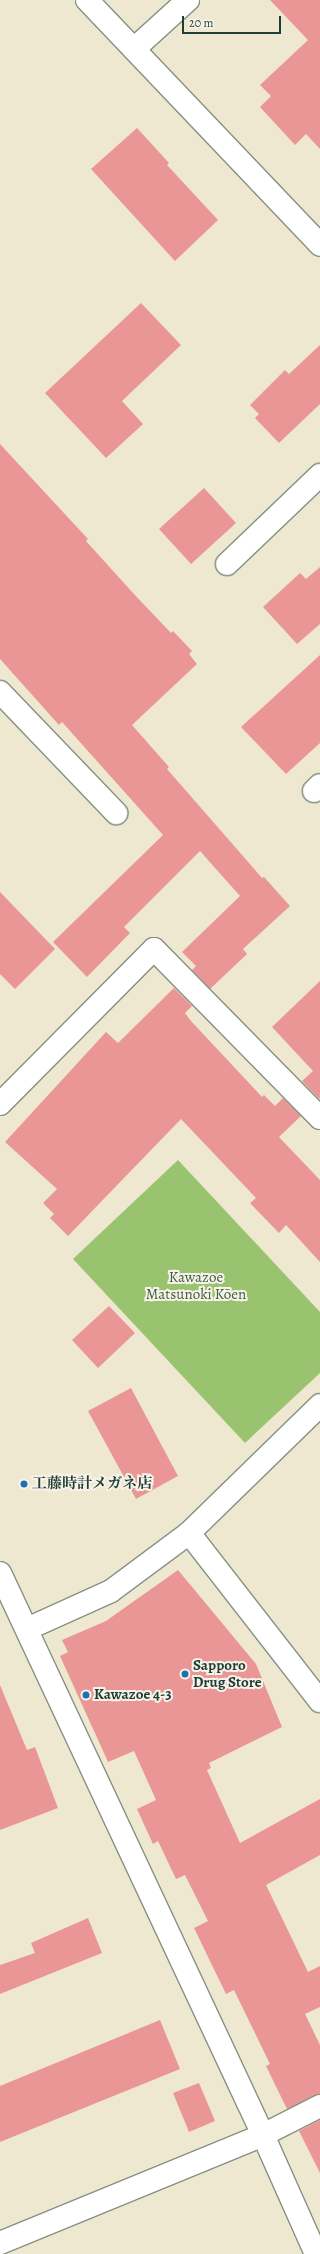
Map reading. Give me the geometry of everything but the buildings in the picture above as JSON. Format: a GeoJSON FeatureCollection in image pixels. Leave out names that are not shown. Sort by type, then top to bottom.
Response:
{"type":"FeatureCollection","features":[{"type":"Feature","properties":{"kind":"street"},"geometry":{"type":"LineString","coordinates":[[87,0],[320,245]]}},
{"type":"Feature","properties":{"kind":"street"},"geometry":{"type":"LineString","coordinates":[[134,49],[188,0]]}},
{"type":"Feature","properties":{"kind":"street"},"geometry":{"type":"LineString","coordinates":[[227,564],[320,475]]}},
{"type":"Feature","properties":{"kind":"street"},"geometry":{"type":"LineString","coordinates":[[0,692],[116,813]]}},
{"type":"Feature","properties":{"kind":"street"},"geometry":{"type":"LineString","coordinates":[[0,1104],[154,949],[320,1118]]}},
{"type":"Feature","properties":{"kind":"street"},"geometry":{"type":"LineString","coordinates":[[27,1629],[111,1591],[189,1534],[320,1406]]}},
{"type":"Feature","properties":{"kind":"street"},"geometry":{"type":"LineString","coordinates":[[189,1534],[320,1701]]}},
{"type":"Feature","properties":{"kind":"street"},"geometry":{"type":"LineString","coordinates":[[0,1573],[264,2135],[316,2254]]}},
{"type":"Feature","properties":{"kind":"street"},"geometry":{"type":"LineString","coordinates":[[0,2243],[264,2135],[320,2106]]}},
{"type":"Feature","properties":{"kind":"green space","name":"Kawazoe Matsunoki Kōen"},"geometry":{"type":"Polygon","coordinates":[[[178,1160],[320,1312],[320,1373],[245,1443],[73,1259],[178,1160]]]}},
{"type":"Feature","properties":{"kind":"place","name":"工藤時計メガネ店"},"geometry":{"type":"Point","coordinates":[24,1484]}},
{"type":"Feature","properties":{"kind":"place","name":"Sapporo Drug Store"},"geometry":{"type":"Point","coordinates":[185,1674]}},
{"type":"Feature","properties":{"kind":"place","name":"Kawazoe 4-3"},"geometry":{"type":"Point","coordinates":[86,1695]}}]}
